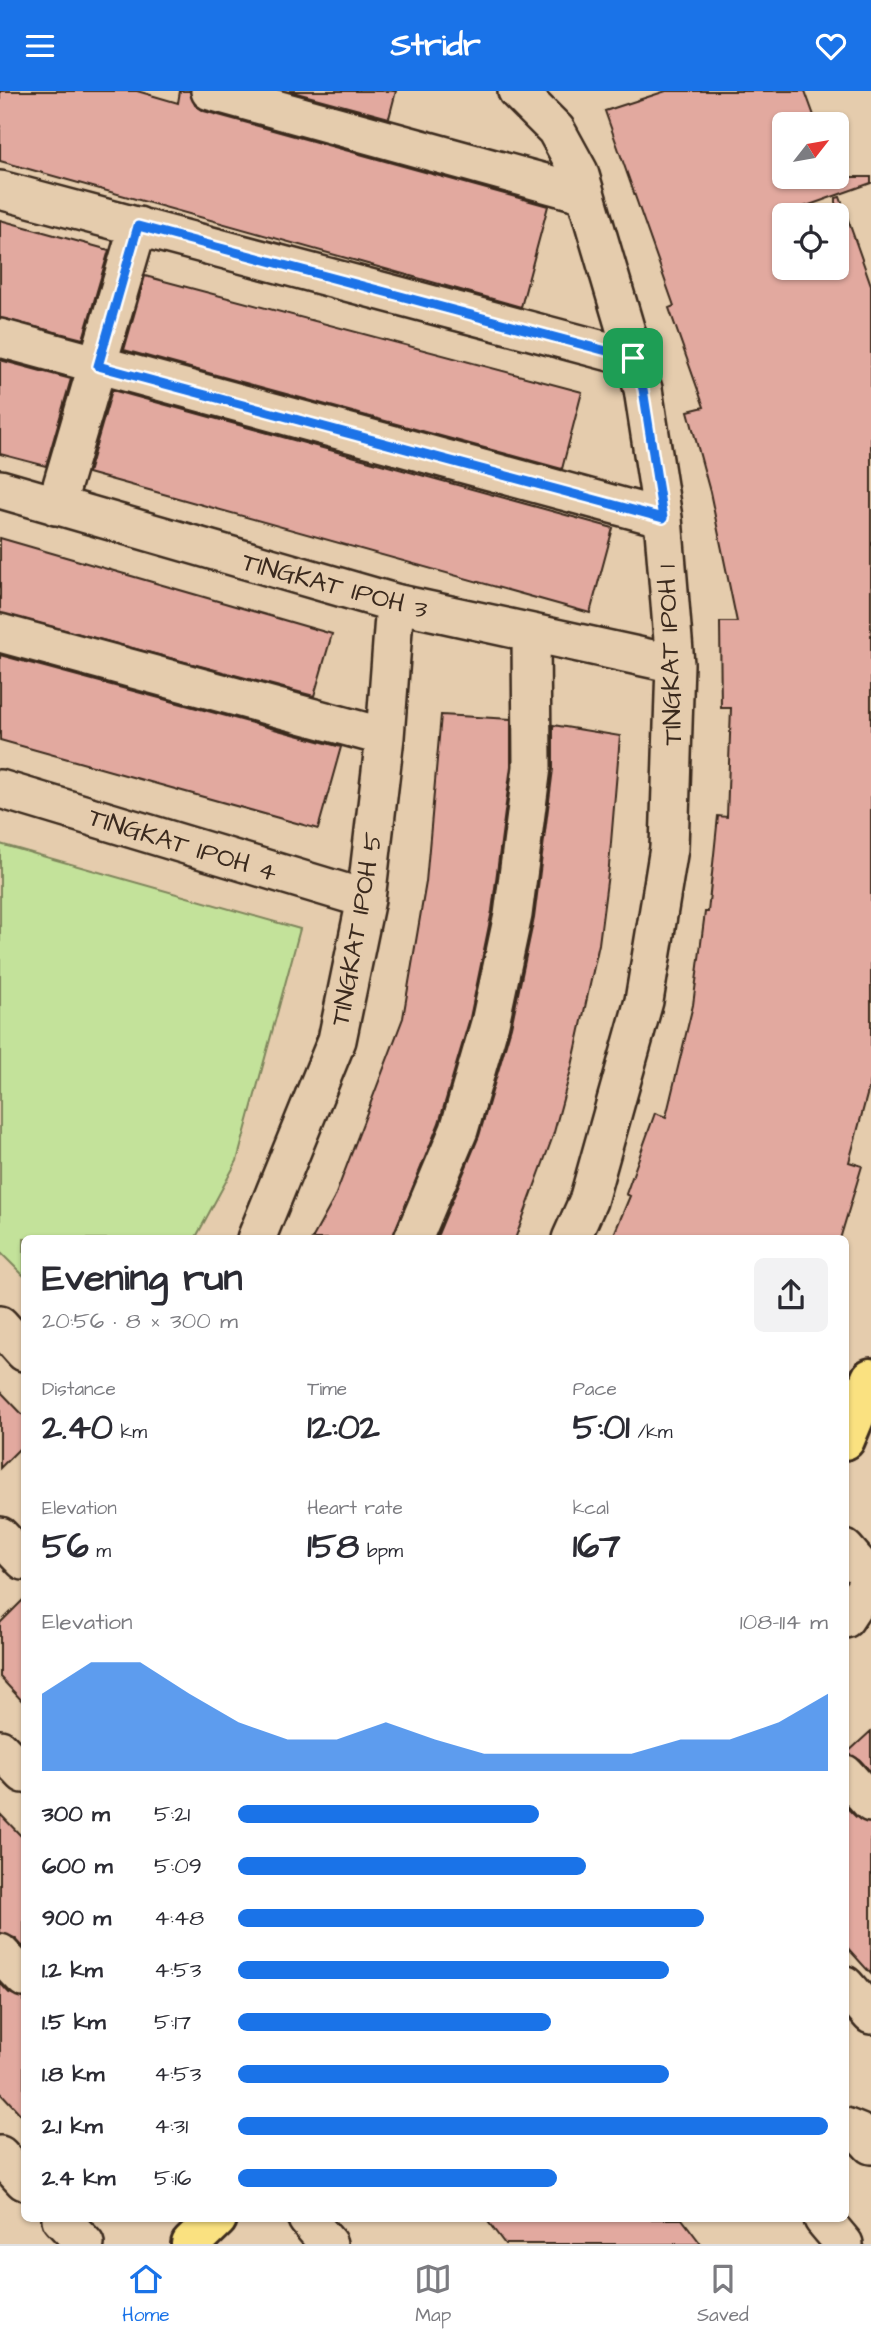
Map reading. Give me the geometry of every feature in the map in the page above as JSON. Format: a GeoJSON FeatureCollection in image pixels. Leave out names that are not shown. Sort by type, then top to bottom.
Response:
{"type":"FeatureCollection","features":[{"type":"Feature","properties":{"kind":"main road"},"geometry":{"type":"LineString","coordinates":[[849,1430],[871,1378]]}},
{"type":"Feature","properties":{"kind":"main road"},"geometry":{"type":"LineString","coordinates":[[191,2244],[214,2222]]}},
{"type":"Feature","properties":{"kind":"street"},"geometry":{"type":"LineString","coordinates":[[210,91],[585,194]]}},
{"type":"Feature","properties":{"kind":"street","name":"TINGKAT IPOH 1"},"geometry":{"type":"LineString","coordinates":[[517,91],[556,130],[569,149],[643,389],[663,518],[675,664],[669,848],[644,1001],[588,1201],[573,1235]]}},
{"type":"Feature","properties":{"kind":"street"},"geometry":{"type":"LineString","coordinates":[[0,190],[633,358]]}},
{"type":"Feature","properties":{"kind":"street"},"geometry":{"type":"LineString","coordinates":[[56,506],[138,226]]}},
{"type":"Feature","properties":{"kind":"street"},"geometry":{"type":"LineString","coordinates":[[0,338],[663,518]]}},
{"type":"Feature","properties":{"kind":"street","name":"TINGKAT IPOH 3"},"geometry":{"type":"LineString","coordinates":[[0,489],[395,603],[531,635],[675,664]]}},
{"type":"Feature","properties":{"kind":"street","name":"TINGKAT IPOH 5"},"geometry":{"type":"LineString","coordinates":[[258,1235],[337,1040],[366,899],[385,737],[395,603]]}},
{"type":"Feature","properties":{"kind":"street"},"geometry":{"type":"LineString","coordinates":[[0,633],[385,737]]}},
{"type":"Feature","properties":{"kind":"street"},"geometry":{"type":"LineString","coordinates":[[414,1235],[459,1130],[491,1023],[513,915],[532,767],[531,635]]}},
{"type":"Feature","properties":{"kind":"street","name":"TINGKAT IPOH 4"},"geometry":{"type":"LineString","coordinates":[[0,789],[366,899]]}},
{"type":"Feature","properties":{"kind":"street"},"geometry":{"type":"LineString","coordinates":[[0,1325],[21,1349]]}},
{"type":"Feature","properties":{"kind":"street"},"geometry":{"type":"LineString","coordinates":[[849,1554],[871,1579],[849,1613]]}},
{"type":"Feature","properties":{"kind":"street"},"geometry":{"type":"LineString","coordinates":[[0,1749],[21,1771]]}},
{"type":"Feature","properties":{"kind":"street"},"geometry":{"type":"LineString","coordinates":[[849,1778],[871,1803]]}},
{"type":"Feature","properties":{"kind":"street"},"geometry":{"type":"LineString","coordinates":[[0,1953],[21,1975]]}},
{"type":"Feature","properties":{"kind":"street"},"geometry":{"type":"LineString","coordinates":[[849,2129],[860,2133],[871,2145]]}},
{"type":"Feature","properties":{"kind":"street"},"geometry":{"type":"LineString","coordinates":[[0,2155],[21,2178]]}},
{"type":"Feature","properties":{"kind":"street"},"geometry":{"type":"LineString","coordinates":[[64,2222],[85,2244]]}},
{"type":"Feature","properties":{"kind":"street"},"geometry":{"type":"LineString","coordinates":[[310,2222],[328,2244]]}},
{"type":"Feature","properties":{"kind":"street"},"geometry":{"type":"LineString","coordinates":[[826,2222],[844,2244]]}},
{"type":"Feature","properties":{"kind":"green space"},"geometry":{"type":"Polygon","coordinates":[[[0,844],[300,929],[237,1161],[197,1235],[21,1235],[21,1273],[0,1252],[0,844]]]}},
{"type":"Feature","properties":{"kind":"building"},"geometry":{"type":"Polygon","coordinates":[[[0,91],[137,91],[178,103],[180,91],[190,91],[195,105],[204,111],[548,206],[521,307],[0,161],[0,91]]]}},
{"type":"Feature","properties":{"kind":"building"},"geometry":{"type":"Polygon","coordinates":[[[289,91],[396,91],[389,118],[289,91]]]}},
{"type":"Feature","properties":{"kind":"building"},"geometry":{"type":"Polygon","coordinates":[[[666,91],[805,91],[813,112],[772,112],[772,189],[849,189],[849,177],[871,177],[871,183],[815,203],[772,203],[772,280],[849,280],[849,223],[871,285],[871,1080],[849,1162],[862,1166],[841,1235],[614,1235],[630,1196],[626,1194],[655,1113],[666,1117],[693,1005],[705,912],[708,912],[718,816],[727,817],[731,708],[721,708],[720,622],[737,622],[710,492],[688,411],[704,407],[669,308],[674,306],[605,111],[666,91]]]}},
{"type":"Feature","properties":{"kind":"building"},"geometry":{"type":"Polygon","coordinates":[[[0,220],[109,250],[83,339],[0,318],[0,220]]]}},
{"type":"Feature","properties":{"kind":"building"},"geometry":{"type":"Polygon","coordinates":[[[145,276],[582,392],[562,469],[124,350],[145,276]]]}},
{"type":"Feature","properties":{"kind":"building"},"geometry":{"type":"Polygon","coordinates":[[[0,360],[71,379],[46,466],[0,454],[0,360]]]}},
{"type":"Feature","properties":{"kind":"building"},"geometry":{"type":"Polygon","coordinates":[[[112,390],[613,528],[590,613],[88,473],[112,390]]]}},
{"type":"Feature","properties":{"kind":"building"},"geometry":{"type":"Polygon","coordinates":[[[0,538],[332,634],[314,696],[0,613],[0,538]]]}},
{"type":"Feature","properties":{"kind":"building"},"geometry":{"type":"Polygon","coordinates":[[[0,655],[341,747],[318,829],[0,740],[0,655]]]}},
{"type":"Feature","properties":{"kind":"building"},"geometry":{"type":"Polygon","coordinates":[[[441,715],[511,719],[511,766],[492,911],[470,1018],[439,1123],[394,1235],[314,1235],[334,1199],[403,1018],[426,882],[441,715]]]}},
{"type":"Feature","properties":{"kind":"building"},"geometry":{"type":"Polygon","coordinates":[[[553,725],[620,736],[609,866],[599,944],[572,1066],[553,1136],[516,1235],[438,1235],[479,1136],[511,1027],[534,918],[553,769],[553,725]]]}},
{"type":"Feature","properties":{"kind":"building"},"geometry":{"type":"Polygon","coordinates":[[[0,1391],[21,1413],[21,1447],[0,1468],[0,1391]]]}},
{"type":"Feature","properties":{"kind":"building"},"geometry":{"type":"Polygon","coordinates":[[[21,1602],[21,1700],[0,1677],[0,1623],[21,1602]]]}},
{"type":"Feature","properties":{"kind":"building"},"geometry":{"type":"Polygon","coordinates":[[[871,1731],[871,1772],[860,1760],[849,1755],[849,1751],[871,1731]]]}},
{"type":"Feature","properties":{"kind":"building"},"geometry":{"type":"Polygon","coordinates":[[[849,1810],[856,1817],[871,1823],[871,1974],[849,1949],[849,1810]]]}},
{"type":"Feature","properties":{"kind":"building"},"geometry":{"type":"Polygon","coordinates":[[[0,1814],[21,1836],[21,1945],[15,1938],[0,1933],[0,1814]]]}},
{"type":"Feature","properties":{"kind":"building"},"geometry":{"type":"Polygon","coordinates":[[[0,1983],[9,1993],[21,1997],[21,2115],[0,2092],[0,1983]]]}},
{"type":"Feature","properties":{"kind":"building"},"geometry":{"type":"Polygon","coordinates":[[[488,2222],[684,2222],[701,2244],[505,2244],[488,2222]]]}},
{"type":"Feature","properties":{"kind":"route"},"geometry":{"type":"LineString","coordinates":[[138,226],[633,358],[643,389],[663,518],[98,366],[138,226]]}}]}
